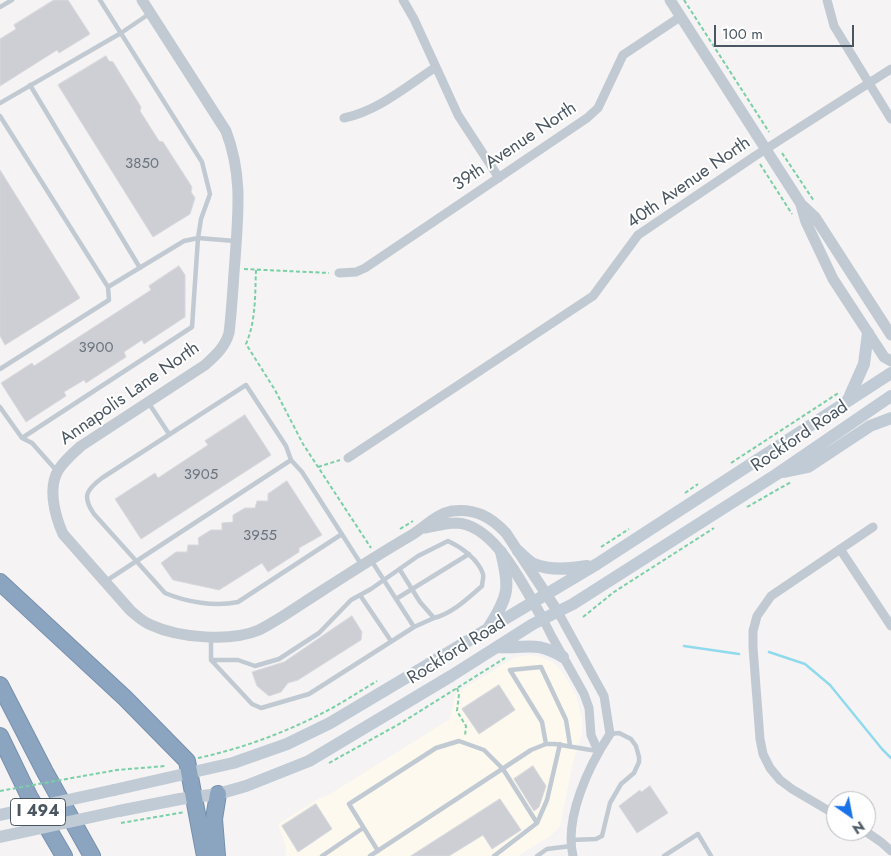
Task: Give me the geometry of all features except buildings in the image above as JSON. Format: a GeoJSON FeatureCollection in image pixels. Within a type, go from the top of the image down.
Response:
{"type":"FeatureCollection","features":[{"type":"Feature","properties":{"kind":"highway"},"geometry":{"type":"LineString","coordinates":[[0,582],[165,737],[187,761],[205,856]]}},
{"type":"Feature","properties":{"kind":"highway","name":"I 494"},"geometry":{"type":"LineString","coordinates":[[0,685],[45,772],[92,856]]}},
{"type":"Feature","properties":{"kind":"highway","name":"I 494"},"geometry":{"type":"LineString","coordinates":[[0,736],[29,796],[64,856]]}},
{"type":"Feature","properties":{"kind":"highway"},"geometry":{"type":"LineString","coordinates":[[217,856],[214,819],[218,794]]}},
{"type":"Feature","properties":{"kind":"main road"},"geometry":{"type":"LineString","coordinates":[[846,395],[864,364],[868,333]]}},
{"type":"Feature","properties":{"kind":"main road","name":"Rockford Road"},"geometry":{"type":"LineString","coordinates":[[0,814],[239,761],[307,735],[597,564],[846,395],[891,373]]}},
{"type":"Feature","properties":{"kind":"main road","name":"Rockford Road"},"geometry":{"type":"LineString","coordinates":[[0,837],[118,817],[194,797],[218,794],[246,786],[309,761],[558,612],[777,474],[891,396]]}},
{"type":"Feature","properties":{"kind":"main road"},"geometry":{"type":"LineString","coordinates":[[777,474],[808,466],[870,426],[891,418]]}},
{"type":"Feature","properties":{"kind":"main road"},"geometry":{"type":"LineString","coordinates":[[518,551],[532,564],[551,568],[571,569],[597,564]]}},
{"type":"Feature","properties":{"kind":"main road"},"geometry":{"type":"LineString","coordinates":[[486,631],[502,607],[506,592],[506,574],[501,552]]}},
{"type":"Feature","properties":{"kind":"main road"},"geometry":{"type":"LineString","coordinates":[[498,647],[540,646],[563,657]]}},
{"type":"Feature","properties":{"kind":"street","name":"Annapolis Lane North"},"geometry":{"type":"LineString","coordinates":[[142,0],[226,131],[230,144],[238,178],[239,200],[231,320],[226,342],[205,365],[81,446],[57,471],[52,503],[56,519],[63,534],[130,610],[140,618],[164,630],[210,638],[237,636],[258,630],[276,620],[367,557],[422,529],[439,515],[454,511],[472,511],[483,514],[496,522],[506,533],[558,612]]}},
{"type":"Feature","properties":{"kind":"street"},"geometry":{"type":"LineString","coordinates":[[402,0],[414,19],[458,116],[499,178]]}},
{"type":"Feature","properties":{"kind":"street"},"geometry":{"type":"LineString","coordinates":[[670,0],[801,204],[814,217],[891,335]]}},
{"type":"Feature","properties":{"kind":"street"},"geometry":{"type":"LineString","coordinates":[[826,0],[834,26],[891,119]]}},
{"type":"Feature","properties":{"kind":"street","name":"39th Avenue North"},"geometry":{"type":"LineString","coordinates":[[339,273],[356,272],[365,268],[587,118],[598,108],[623,55],[680,16]]}},
{"type":"Feature","properties":{"kind":"street"},"geometry":{"type":"LineString","coordinates":[[344,118],[360,115],[374,108],[436,67]]}},
{"type":"Feature","properties":{"kind":"street","name":"40th Avenue North"},"geometry":{"type":"LineString","coordinates":[[348,458],[593,296],[638,235],[765,149],[891,69]]}},
{"type":"Feature","properties":{"kind":"street"},"geometry":{"type":"LineString","coordinates":[[801,204],[806,222],[832,280],[884,357],[891,361]]}},
{"type":"Feature","properties":{"kind":"street","name":"Annapolis Lane North"},"geometry":{"type":"LineString","coordinates":[[422,529],[449,524],[466,524],[477,529],[489,538],[501,552],[544,619]]}},
{"type":"Feature","properties":{"kind":"street"},"geometry":{"type":"LineString","coordinates":[[826,808],[780,780],[770,768],[763,754],[760,739],[753,631],[757,616],[764,605],[781,589],[873,527]]}},
{"type":"Feature","properties":{"kind":"street"},"geometry":{"type":"LineString","coordinates":[[840,549],[891,626]]}},
{"type":"Feature","properties":{"kind":"street"},"geometry":{"type":"LineString","coordinates":[[558,612],[604,696],[610,734],[598,751],[590,768],[573,816],[571,843],[573,856]]}},
{"type":"Feature","properties":{"kind":"street"},"geometry":{"type":"LineString","coordinates":[[544,619],[584,694],[589,708],[591,735],[598,751]]}},
{"type":"Feature","properties":{"kind":"street"},"geometry":{"type":"LineString","coordinates":[[876,839],[891,852]]}},
{"type":"Feature","properties":{"kind":"lane"},"geometry":{"type":"LineString","coordinates":[[0,7],[12,0]]}},
{"type":"Feature","properties":{"kind":"lane"},"geometry":{"type":"LineString","coordinates":[[22,438],[192,327],[198,238],[201,219],[210,194],[202,162],[100,0]]}},
{"type":"Feature","properties":{"kind":"lane"},"geometry":{"type":"LineString","coordinates":[[0,103],[121,33],[150,13]]}},
{"type":"Feature","properties":{"kind":"lane"},"geometry":{"type":"LineString","coordinates":[[30,85],[140,268]]}},
{"type":"Feature","properties":{"kind":"lane"},"geometry":{"type":"LineString","coordinates":[[0,116],[108,288],[109,300],[0,369]]}},
{"type":"Feature","properties":{"kind":"lane"},"geometry":{"type":"LineString","coordinates":[[108,288],[184,241],[198,238],[236,242]]}},
{"type":"Feature","properties":{"kind":"lane"},"geometry":{"type":"LineString","coordinates":[[342,534],[238,602],[224,605],[177,598],[165,593],[135,561],[87,505],[86,494],[102,478],[246,384],[286,446],[291,460],[302,472],[342,534],[367,557],[414,627]]}},
{"type":"Feature","properties":{"kind":"lane"},"geometry":{"type":"LineString","coordinates":[[148,402],[169,434]]}},
{"type":"Feature","properties":{"kind":"lane"},"geometry":{"type":"LineString","coordinates":[[0,407],[22,438],[32,443],[57,471]]}},
{"type":"Feature","properties":{"kind":"lane"},"geometry":{"type":"LineString","coordinates":[[105,582],[291,460]]}},
{"type":"Feature","properties":{"kind":"lane"},"geometry":{"type":"LineString","coordinates":[[210,638],[211,660],[252,704],[261,708],[309,694],[414,627],[441,616],[464,602],[482,586],[483,574],[469,554],[461,547],[448,541],[418,556],[384,581],[351,600],[319,633],[279,659],[254,666],[238,660],[211,660]]}},
{"type":"Feature","properties":{"kind":"lane"},"geometry":{"type":"LineString","coordinates":[[396,599],[469,554]]}},
{"type":"Feature","properties":{"kind":"lane"},"geometry":{"type":"LineString","coordinates":[[400,570],[420,602],[434,618]]}},
{"type":"Feature","properties":{"kind":"lane"},"geometry":{"type":"LineString","coordinates":[[360,595],[391,641]]}},
{"type":"Feature","properties":{"kind":"lane"},"geometry":{"type":"LineString","coordinates":[[546,744],[542,722],[510,670],[541,667],[566,720],[570,745]]}},
{"type":"Feature","properties":{"kind":"lane"},"geometry":{"type":"LineString","coordinates":[[537,856],[547,849],[596,839],[602,836],[610,803],[621,784],[634,774],[638,768],[640,757],[631,739],[619,733],[610,734]]}},
{"type":"Feature","properties":{"kind":"lane"},"geometry":{"type":"LineString","coordinates":[[378,851],[349,804],[436,748],[459,741],[484,750],[503,769],[537,823]]}},
{"type":"Feature","properties":{"kind":"lane"},"geometry":{"type":"LineString","coordinates":[[370,856],[531,750],[546,744],[560,744],[598,751]]}},
{"type":"Feature","properties":{"kind":"lane"},"geometry":{"type":"LineString","coordinates":[[494,856],[537,823],[547,800],[560,744]]}},
{"type":"Feature","properties":{"kind":"lane"},"geometry":{"type":"LineString","coordinates":[[322,856],[363,828]]}},
{"type":"Feature","properties":{"kind":"lane"},"geometry":{"type":"LineString","coordinates":[[664,856],[698,834],[712,856]]}},
{"type":"Feature","properties":{"kind":"path"},"geometry":{"type":"LineString","coordinates":[[684,0],[769,132]]}},
{"type":"Feature","properties":{"kind":"path"},"geometry":{"type":"LineString","coordinates":[[755,156],[779,193]]}},
{"type":"Feature","properties":{"kind":"path"},"geometry":{"type":"LineString","coordinates":[[234,268],[339,273]]}},
{"type":"Feature","properties":{"kind":"path"},"geometry":{"type":"LineString","coordinates":[[256,270],[253,318],[246,344],[275,390],[294,429],[318,467],[367,557]]}},
{"type":"Feature","properties":{"kind":"path"},"geometry":{"type":"LineString","coordinates":[[730,464],[846,395]]}},
{"type":"Feature","properties":{"kind":"path"},"geometry":{"type":"LineString","coordinates":[[318,467],[348,458]]}},
{"type":"Feature","properties":{"kind":"path"},"geometry":{"type":"LineString","coordinates":[[744,509],[796,480]]}},
{"type":"Feature","properties":{"kind":"path"},"geometry":{"type":"LineString","coordinates":[[680,496],[704,481]]}},
{"type":"Feature","properties":{"kind":"path"},"geometry":{"type":"LineString","coordinates":[[583,617],[614,592],[719,525]]}},
{"type":"Feature","properties":{"kind":"path"},"geometry":{"type":"LineString","coordinates":[[599,549],[629,529]]}},
{"type":"Feature","properties":{"kind":"path"},"geometry":{"type":"LineString","coordinates":[[197,758],[245,744],[288,728],[334,707],[378,681]]}},
{"type":"Feature","properties":{"kind":"path"},"geometry":{"type":"LineString","coordinates":[[457,688],[459,694],[456,711],[466,726],[465,743]]}},
{"type":"Feature","properties":{"kind":"path"},"geometry":{"type":"LineString","coordinates":[[0,791],[117,770],[172,766]]}},
{"type":"Feature","properties":{"kind":"path"},"geometry":{"type":"LineString","coordinates":[[118,817],[183,813]]}},
{"type":"Feature","properties":{"kind":"shaded area"},"geometry":{"type":"Polygon","coordinates":[[[530,655],[553,662],[563,673],[576,695],[582,719],[582,733],[573,762],[560,826],[550,836],[518,856],[285,856],[286,847],[278,824],[320,798],[327,796],[450,719],[456,693],[515,657],[530,655]]]}},
{"type":"Feature","properties":{"kind":"waterway"},"geometry":{"type":"LineString","coordinates":[[684,646],[739,654]]}},
{"type":"Feature","properties":{"kind":"waterway"},"geometry":{"type":"LineString","coordinates":[[769,652],[805,664],[830,685],[891,758]]}}]}
